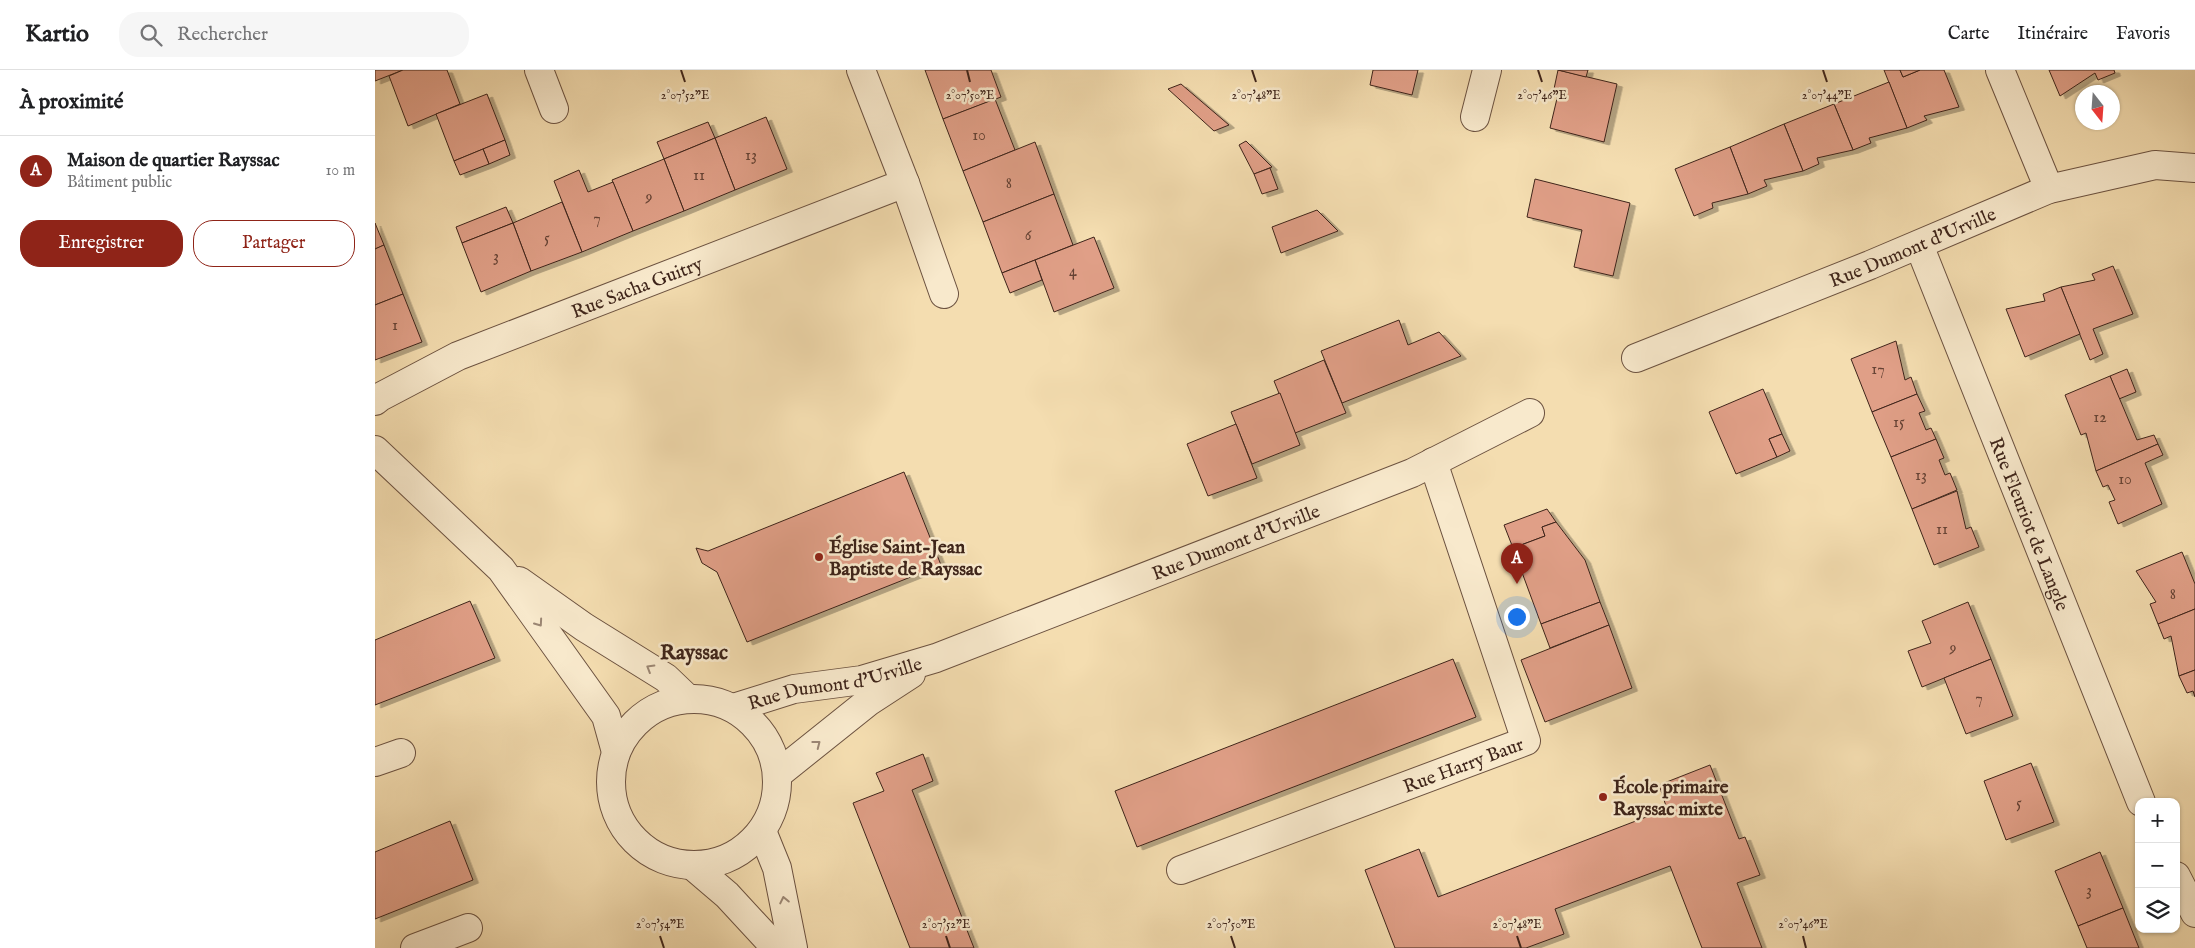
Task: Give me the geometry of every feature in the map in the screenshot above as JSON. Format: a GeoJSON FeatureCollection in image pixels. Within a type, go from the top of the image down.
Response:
{"type":"FeatureCollection","features":[{"type":"Feature","properties":{"kind":"street"},"geometry":{"type":"LineString","coordinates":[[539,70],[554,109]]}},
{"type":"Feature","properties":{"kind":"street"},"geometry":{"type":"LineString","coordinates":[[861,70],[905,183],[944,294]]}},
{"type":"Feature","properties":{"kind":"street"},"geometry":{"type":"LineString","coordinates":[[1475,117],[1487,70]]}},
{"type":"Feature","properties":{"kind":"street"},"geometry":{"type":"LineString","coordinates":[[2000,70],[2049,189]]}},
{"type":"Feature","properties":{"kind":"street","name":"Rue Dumont d'Urville"},"geometry":{"type":"LineString","coordinates":[[1637,358],[1919,245],[2049,189],[2155,165],[2195,168]]}},
{"type":"Feature","properties":{"kind":"street","name":"Rue Sacha Guitry"},"geometry":{"type":"LineString","coordinates":[[375,401],[458,356],[905,183]]}},
{"type":"Feature","properties":{"kind":"street","name":"Rue Fleuriot de Langle"},"geometry":{"type":"LineString","coordinates":[[1919,245],[2139,798]]}},
{"type":"Feature","properties":{"kind":"street","name":"Rue Dumont d'Urville"},"geometry":{"type":"LineString","coordinates":[[733,708],[795,689],[862,680],[936,658],[1411,473],[1530,413]]}},
{"type":"Feature","properties":{"kind":"street"},"geometry":{"type":"LineString","coordinates":[[375,450],[501,569],[584,627],[666,678],[688,698]]}},
{"type":"Feature","properties":{"kind":"street","name":"Rue Harry Baur"},"geometry":{"type":"LineString","coordinates":[[1181,870],[1526,741],[1433,462]]}},
{"type":"Feature","properties":{"kind":"street"},"geometry":{"type":"LineString","coordinates":[[501,569],[606,716],[616,752]]}},
{"type":"Feature","properties":{"kind":"street","name":"Rue Dumont d'Urville"},"geometry":{"type":"LineString","coordinates":[[777,774],[868,702],[936,658]]}},
{"type":"Feature","properties":{"kind":"street"},"geometry":{"type":"LineString","coordinates":[[688,698],[711,700],[733,708],[750,720],[763,734],[773,753],[777,774],[777,798],[771,815],[762,831],[743,850],[719,862],[693,866],[667,861],[643,848],[625,829],[613,804],[610,778],[616,752],[627,731],[644,715],[665,704],[688,698]]}},
{"type":"Feature","properties":{"kind":"street"},"geometry":{"type":"LineString","coordinates":[[375,762],[401,753]]}},
{"type":"Feature","properties":{"kind":"street"},"geometry":{"type":"LineString","coordinates":[[762,831],[777,868],[793,948]]}},
{"type":"Feature","properties":{"kind":"street"},"geometry":{"type":"LineString","coordinates":[[693,866],[727,895],[776,948]]}},
{"type":"Feature","properties":{"kind":"street"},"geometry":{"type":"LineString","coordinates":[[2180,884],[2195,913]]}},
{"type":"Feature","properties":{"kind":"street"},"geometry":{"type":"LineString","coordinates":[[415,948],[468,928]]}},
{"type":"Feature","properties":{"kind":"building"},"geometry":{"type":"Polygon","coordinates":[[[375,70],[403,70],[375,81],[375,70]]]}},
{"type":"Feature","properties":{"kind":"building"},"geometry":{"type":"Polygon","coordinates":[[[403,70],[447,70],[460,104],[408,126],[389,76],[403,70]]]}},
{"type":"Feature","properties":{"kind":"building"},"geometry":{"type":"Polygon","coordinates":[[[925,70],[991,70],[1001,97],[943,119],[925,70]]]}},
{"type":"Feature","properties":{"kind":"building"},"geometry":{"type":"Polygon","coordinates":[[[1373,70],[1418,70],[1412,95],[1370,85],[1373,70]]]}},
{"type":"Feature","properties":{"kind":"building"},"geometry":{"type":"Polygon","coordinates":[[[1558,70],[1617,84],[1604,142],[1550,128],[1559,90],[1554,89],[1558,70]]]}},
{"type":"Feature","properties":{"kind":"building"},"geometry":{"type":"Polygon","coordinates":[[[1558,70],[1588,70],[1586,77],[1558,70]]]}},
{"type":"Feature","properties":{"kind":"building"},"geometry":{"type":"Polygon","coordinates":[[[1884,70],[1900,70],[1903,77],[1920,70],[1944,70],[1959,107],[1924,116],[1927,120],[1907,128],[1884,70]]]}},
{"type":"Feature","properties":{"kind":"building"},"geometry":{"type":"Polygon","coordinates":[[[1900,70],[1920,70],[1903,77],[1900,70]]]}},
{"type":"Feature","properties":{"kind":"building"},"geometry":{"type":"Polygon","coordinates":[[[2049,70],[2114,70],[2115,73],[2098,80],[2095,73],[2060,96],[2049,70]]]}},
{"type":"Feature","properties":{"kind":"building"},"geometry":{"type":"Polygon","coordinates":[[[1889,82],[1907,128],[1869,138],[1871,143],[1853,150],[1834,104],[1889,82]]]}},
{"type":"Feature","properties":{"kind":"building"},"geometry":{"type":"Polygon","coordinates":[[[1181,84],[1229,125],[1214,131],[1168,89],[1181,84]]]}},
{"type":"Feature","properties":{"kind":"building"},"geometry":{"type":"Polygon","coordinates":[[[487,94],[505,140],[454,161],[436,114],[487,94]]]}},
{"type":"Feature","properties":{"kind":"building"},"geometry":{"type":"Polygon","coordinates":[[[995,99],[1015,150],[963,171],[943,119],[995,99]]]}},
{"type":"Feature","properties":{"kind":"building"},"geometry":{"type":"Polygon","coordinates":[[[1834,104],[1853,150],[1817,158],[1819,164],[1803,171],[1784,124],[1834,104]]]}},
{"type":"Feature","properties":{"kind":"building"},"geometry":{"type":"Polygon","coordinates":[[[766,117],[787,169],[735,190],[715,138],[766,117]]]}},
{"type":"Feature","properties":{"kind":"building"},"geometry":{"type":"Polygon","coordinates":[[[708,122],[715,138],[664,159],[657,142],[708,122]]]}},
{"type":"Feature","properties":{"kind":"building"},"geometry":{"type":"Polygon","coordinates":[[[1784,124],[1803,171],[1764,180],[1767,186],[1748,194],[1730,147],[1784,124]]]}},
{"type":"Feature","properties":{"kind":"building"},"geometry":{"type":"Polygon","coordinates":[[[715,138],[735,190],[684,211],[664,159],[715,138]]]}},
{"type":"Feature","properties":{"kind":"building"},"geometry":{"type":"Polygon","coordinates":[[[505,140],[510,155],[489,164],[483,149],[505,140]]]}},
{"type":"Feature","properties":{"kind":"building"},"geometry":{"type":"Polygon","coordinates":[[[1246,141],[1272,167],[1254,174],[1239,145],[1246,141]]]}},
{"type":"Feature","properties":{"kind":"building"},"geometry":{"type":"Polygon","coordinates":[[[1035,142],[1054,194],[983,222],[963,171],[1035,142]]]}},
{"type":"Feature","properties":{"kind":"building"},"geometry":{"type":"Polygon","coordinates":[[[1730,147],[1748,194],[1712,203],[1713,208],[1694,216],[1675,169],[1730,147]]]}},
{"type":"Feature","properties":{"kind":"building"},"geometry":{"type":"Polygon","coordinates":[[[483,149],[489,164],[460,175],[454,161],[483,149]]]}},
{"type":"Feature","properties":{"kind":"building"},"geometry":{"type":"Polygon","coordinates":[[[664,159],[684,211],[633,231],[612,180],[664,159]]]}},
{"type":"Feature","properties":{"kind":"building"},"geometry":{"type":"Polygon","coordinates":[[[1270,168],[1278,189],[1262,194],[1254,174],[1270,168]]]}},
{"type":"Feature","properties":{"kind":"building"},"geometry":{"type":"Polygon","coordinates":[[[579,170],[588,192],[613,182],[633,231],[582,252],[554,181],[579,170]]]}},
{"type":"Feature","properties":{"kind":"building"},"geometry":{"type":"Polygon","coordinates":[[[1535,179],[1630,203],[1613,276],[1574,267],[1582,230],[1527,217],[1535,179]]]}},
{"type":"Feature","properties":{"kind":"building"},"geometry":{"type":"Polygon","coordinates":[[[1054,194],[1073,245],[1002,273],[983,222],[1054,194]]]}},
{"type":"Feature","properties":{"kind":"building"},"geometry":{"type":"Polygon","coordinates":[[[562,202],[582,252],[531,271],[513,223],[562,202]]]}},
{"type":"Feature","properties":{"kind":"building"},"geometry":{"type":"Polygon","coordinates":[[[506,207],[513,223],[462,243],[456,227],[506,207]]]}},
{"type":"Feature","properties":{"kind":"building"},"geometry":{"type":"Polygon","coordinates":[[[1317,210],[1338,231],[1281,253],[1272,227],[1317,210]]]}},
{"type":"Feature","properties":{"kind":"building"},"geometry":{"type":"Polygon","coordinates":[[[375,223],[384,245],[375,249],[375,223]]]}},
{"type":"Feature","properties":{"kind":"building"},"geometry":{"type":"Polygon","coordinates":[[[513,223],[531,271],[481,292],[462,243],[513,223]]]}},
{"type":"Feature","properties":{"kind":"building"},"geometry":{"type":"Polygon","coordinates":[[[1094,237],[1114,288],[1054,312],[1035,260],[1094,237]]]}},
{"type":"Feature","properties":{"kind":"building"},"geometry":{"type":"Polygon","coordinates":[[[384,245],[403,294],[375,305],[375,249],[384,245]]]}},
{"type":"Feature","properties":{"kind":"building"},"geometry":{"type":"Polygon","coordinates":[[[1035,260],[1042,280],[1010,293],[1002,273],[1035,260]]]}},
{"type":"Feature","properties":{"kind":"building"},"geometry":{"type":"Polygon","coordinates":[[[2113,266],[2133,314],[2093,329],[2103,354],[2090,360],[2061,287],[2095,280],[2092,274],[2113,266]]]}},
{"type":"Feature","properties":{"kind":"building"},"geometry":{"type":"Polygon","coordinates":[[[2061,287],[2080,334],[2025,357],[2006,309],[2045,301],[2043,294],[2061,287]]]}},
{"type":"Feature","properties":{"kind":"building"},"geometry":{"type":"Polygon","coordinates":[[[403,294],[422,342],[375,360],[375,305],[403,294]]]}},
{"type":"Feature","properties":{"kind":"building"},"geometry":{"type":"Polygon","coordinates":[[[1399,320],[1408,345],[1439,332],[1461,356],[1342,403],[1321,351],[1399,320]]]}},
{"type":"Feature","properties":{"kind":"building"},"geometry":{"type":"Polygon","coordinates":[[[1896,341],[1905,380],[1911,377],[1917,394],[1872,412],[1851,359],[1896,341]]]}},
{"type":"Feature","properties":{"kind":"building"},"geometry":{"type":"Polygon","coordinates":[[[1324,360],[1346,413],[1295,433],[1274,381],[1324,360]]]}},
{"type":"Feature","properties":{"kind":"building"},"geometry":{"type":"Polygon","coordinates":[[[2127,369],[2136,392],[2119,399],[2110,376],[2127,369]]]}},
{"type":"Feature","properties":{"kind":"building"},"geometry":{"type":"Polygon","coordinates":[[[2110,376],[2137,440],[2154,435],[2158,444],[2096,471],[2086,433],[2081,435],[2065,395],[2110,376]]]}},
{"type":"Feature","properties":{"kind":"building"},"geometry":{"type":"Polygon","coordinates":[[[1763,389],[1782,434],[1769,439],[1777,457],[1736,474],[1709,412],[1763,389]]]}},
{"type":"Feature","properties":{"kind":"building"},"geometry":{"type":"Polygon","coordinates":[[[1280,393],[1300,445],[1252,464],[1231,412],[1280,393]]]}},
{"type":"Feature","properties":{"kind":"building"},"geometry":{"type":"Polygon","coordinates":[[[1917,394],[1925,411],[1919,413],[1926,430],[1931,428],[1936,439],[1891,457],[1872,412],[1917,394]]]}},
{"type":"Feature","properties":{"kind":"building"},"geometry":{"type":"Polygon","coordinates":[[[1236,424],[1257,478],[1208,496],[1187,444],[1236,424]]]}},
{"type":"Feature","properties":{"kind":"building"},"geometry":{"type":"Polygon","coordinates":[[[1782,434],[1790,451],[1777,457],[1769,439],[1782,434]]]}},
{"type":"Feature","properties":{"kind":"building"},"geometry":{"type":"Polygon","coordinates":[[[1936,439],[1944,458],[1939,460],[1945,475],[1950,473],[1957,490],[1912,509],[1891,457],[1936,439]]]}},
{"type":"Feature","properties":{"kind":"building"},"geometry":{"type":"Polygon","coordinates":[[[2158,444],[2163,455],[2145,463],[2162,504],[2118,524],[2109,502],[2115,500],[2108,485],[2103,487],[2096,471],[2158,444]]]}},
{"type":"Feature","properties":{"kind":"building","name":"Église Saint-Jean Baptiste de Rayssac"},"geometry":{"type":"Polygon","coordinates":[[[904,472],[941,565],[747,642],[717,572],[702,563],[696,548],[708,551],[904,472]]]}},
{"type":"Feature","properties":{"kind":"building"},"geometry":{"type":"Polygon","coordinates":[[[1957,491],[1966,529],[1971,527],[1979,547],[1934,565],[1912,509],[1957,491]]]}},
{"type":"Feature","properties":{"kind":"building"},"geometry":{"type":"Polygon","coordinates":[[[1547,509],[1556,522],[1542,527],[1545,536],[1513,548],[1504,525],[1547,509]]]}},
{"type":"Feature","properties":{"kind":"building"},"geometry":{"type":"Polygon","coordinates":[[[1556,522],[1585,560],[1600,602],[1541,624],[1513,548],[1545,536],[1542,527],[1556,522]]]}},
{"type":"Feature","properties":{"kind":"building"},"geometry":{"type":"Polygon","coordinates":[[[2182,552],[2195,584],[2195,609],[2158,624],[2150,604],[2156,602],[2136,571],[2182,552]]]}},
{"type":"Feature","properties":{"kind":"building"},"geometry":{"type":"Polygon","coordinates":[[[470,601],[495,658],[375,705],[375,640],[470,601]]]}},
{"type":"Feature","properties":{"kind":"building"},"geometry":{"type":"Polygon","coordinates":[[[1600,602],[1609,625],[1550,648],[1541,624],[1600,602]]]}},
{"type":"Feature","properties":{"kind":"building"},"geometry":{"type":"Polygon","coordinates":[[[1968,602],[1991,659],[1922,687],[1908,651],[1931,643],[1922,621],[1968,602]]]}},
{"type":"Feature","properties":{"kind":"building"},"geometry":{"type":"Polygon","coordinates":[[[2195,609],[2195,670],[2179,676],[2171,636],[2164,639],[2158,624],[2195,609]]]}},
{"type":"Feature","properties":{"kind":"building"},"geometry":{"type":"Polygon","coordinates":[[[1609,625],[1632,688],[1545,722],[1521,660],[1609,625]]]}},
{"type":"Feature","properties":{"kind":"building"},"geometry":{"type":"Polygon","coordinates":[[[1453,659],[1476,717],[1137,847],[1115,791],[1453,659]]]}},
{"type":"Feature","properties":{"kind":"building"},"geometry":{"type":"Polygon","coordinates":[[[1991,659],[2013,716],[1966,734],[1944,678],[1991,659]]]}},
{"type":"Feature","properties":{"kind":"building"},"geometry":{"type":"Polygon","coordinates":[[[2195,670],[2195,697],[2193,691],[2187,693],[2179,676],[2195,670]]]}},
{"type":"Feature","properties":{"kind":"building"},"geometry":{"type":"Polygon","coordinates":[[[923,754],[933,781],[912,790],[974,948],[910,948],[853,803],[884,791],[876,773],[923,754]]]}},
{"type":"Feature","properties":{"kind":"building"},"geometry":{"type":"Polygon","coordinates":[[[2031,763],[2054,822],[2006,840],[1984,781],[2031,763]]]}},
{"type":"Feature","properties":{"kind":"building"},"geometry":{"type":"Polygon","coordinates":[[[1710,765],[1739,839],[1745,837],[1760,875],[1737,883],[1762,948],[1702,948],[1670,866],[1555,909],[1564,934],[1526,948],[1395,948],[1365,870],[1419,849],[1438,897],[1667,809],[1659,785],[1710,765]]]}},
{"type":"Feature","properties":{"kind":"building"},"geometry":{"type":"Polygon","coordinates":[[[450,821],[473,880],[375,919],[375,852],[450,821]]]}},
{"type":"Feature","properties":{"kind":"building"},"geometry":{"type":"Polygon","coordinates":[[[2100,852],[2123,908],[2078,926],[2055,871],[2100,852]]]}},
{"type":"Feature","properties":{"kind":"building"},"geometry":{"type":"Polygon","coordinates":[[[2123,908],[2139,948],[2087,948],[2078,926],[2123,908]]]}},
{"type":"Feature","properties":{"kind":"place","name":"Église Saint-Jean Baptiste de Rayssac"},"geometry":{"type":"Point","coordinates":[819,557]}},
{"type":"Feature","properties":{"kind":"place","name":"Maison de quartier Rayssac"},"geometry":{"type":"Point","coordinates":[1517,584]}},
{"type":"Feature","properties":{"kind":"place","name":"École primaire Rayssac mixte"},"geometry":{"type":"Point","coordinates":[1603,797]}},
{"type":"Feature","properties":{"kind":"district","name":"Rayssac"},"geometry":{"type":"Point","coordinates":[694,652]}}]}
